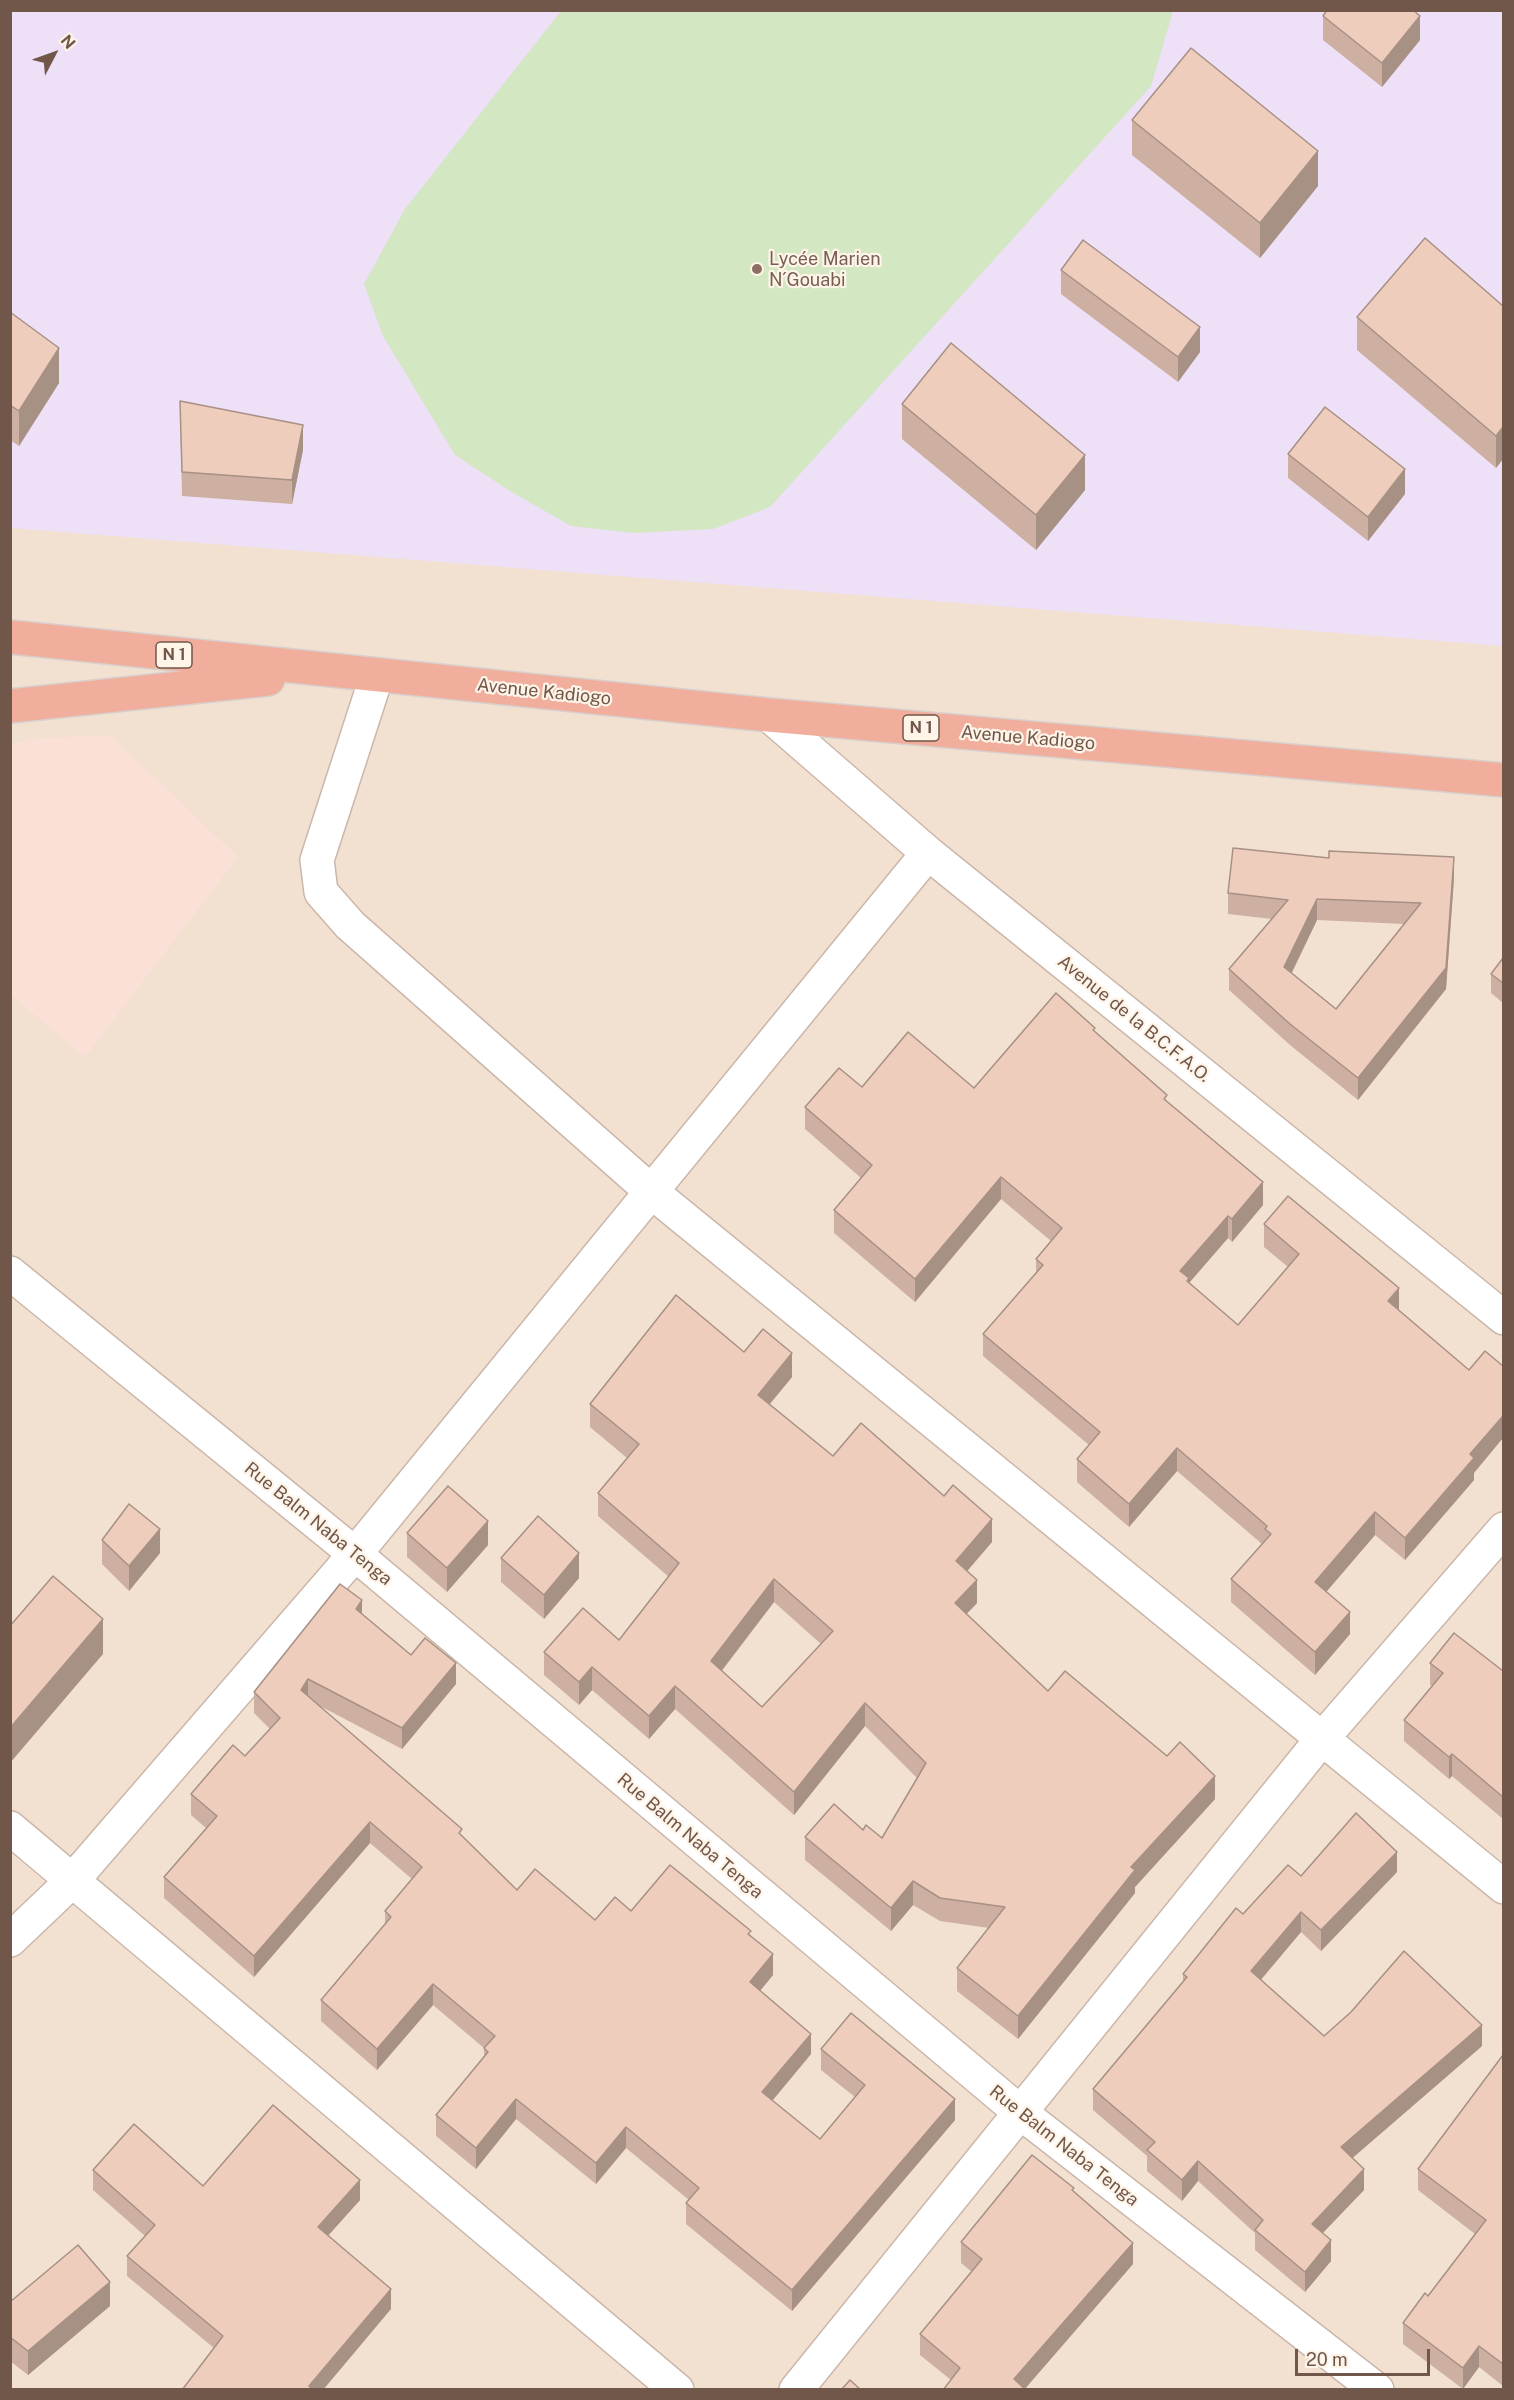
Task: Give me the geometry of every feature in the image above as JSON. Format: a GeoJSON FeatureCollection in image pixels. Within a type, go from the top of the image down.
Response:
{"type":"FeatureCollection","features":[{"type":"Feature","properties":{"kind":"highway","name":"Avenue Kadiogo"},"geometry":{"type":"LineString","coordinates":[[10,637],[769,715],[1503,780]]}},
{"type":"Feature","properties":{"kind":"highway","name":"Avenue Kadiogo"},"geometry":{"type":"LineString","coordinates":[[10,705],[338,672]]}},
{"type":"Feature","properties":{"kind":"street"},"geometry":{"type":"LineString","coordinates":[[377,675],[317,860],[321,892],[350,925],[653,1192],[1503,1887]]}},
{"type":"Feature","properties":{"kind":"street","name":"Avenue de la B.C.F.A.O."},"geometry":{"type":"LineString","coordinates":[[769,715],[928,853],[1503,1318]]}},
{"type":"Feature","properties":{"kind":"street"},"geometry":{"type":"LineString","coordinates":[[10,1940],[72,1881],[355,1554],[928,853]]}},
{"type":"Feature","properties":{"kind":"street","name":"Rue Balm Naba Tenga"},"geometry":{"type":"LineString","coordinates":[[10,1273],[355,1554],[1021,2113],[1377,2390]]}},
{"type":"Feature","properties":{"kind":"street"},"geometry":{"type":"LineString","coordinates":[[796,2390],[1321,1740],[1503,1529]]}},
{"type":"Feature","properties":{"kind":"street"},"geometry":{"type":"LineString","coordinates":[[10,1828],[677,2390]]}},
{"type":"Feature","properties":{"kind":"shaded area","name":"Lycée Marien N´Gouabi"},"geometry":{"type":"Polygon","coordinates":[[[10,11],[1503,11],[1503,646],[11,528],[10,11]]]}},
{"type":"Feature","properties":{"kind":"shaded area"},"geometry":{"type":"Polygon","coordinates":[[[11,11],[1503,11],[1503,2389],[11,2389],[11,11]]]}},
{"type":"Feature","properties":{"kind":"shaded area"},"geometry":{"type":"Polygon","coordinates":[[[110,735],[238,857],[85,1057],[11,995],[11,745],[30,739],[110,735]]]}},
{"type":"Feature","properties":{"kind":"green space"},"geometry":{"type":"Polygon","coordinates":[[[561,11],[1173,11],[1151,86],[770,507],[713,529],[633,533],[571,526],[510,491],[455,455],[383,336],[364,284],[405,209],[561,11]]]}},
{"type":"Feature","properties":{"kind":"building"},"geometry":{"type":"Polygon","coordinates":[[[1327,10],[1413,10],[1420,16],[1382,63],[1323,16],[1327,10]]]}},
{"type":"Feature","properties":{"kind":"building"},"geometry":{"type":"Polygon","coordinates":[[[1191,48],[1318,151],[1260,223],[1132,120],[1191,48]]]}},
{"type":"Feature","properties":{"kind":"building"},"geometry":{"type":"Polygon","coordinates":[[[1425,238],[1503,306],[1503,427],[1496,436],[1357,317],[1425,238]]]}},
{"type":"Feature","properties":{"kind":"building"},"geometry":{"type":"Polygon","coordinates":[[[1083,240],[1200,327],[1178,357],[1061,270],[1083,240]]]}},
{"type":"Feature","properties":{"kind":"building"},"geometry":{"type":"Polygon","coordinates":[[[10,312],[59,348],[19,411],[10,405],[10,312]]]}},
{"type":"Feature","properties":{"kind":"building"},"geometry":{"type":"Polygon","coordinates":[[[951,343],[1085,455],[1036,515],[902,404],[951,343]]]}},
{"type":"Feature","properties":{"kind":"building"},"geometry":{"type":"Polygon","coordinates":[[[180,401],[303,425],[292,480],[182,472],[180,401]]]}},
{"type":"Feature","properties":{"kind":"building"},"geometry":{"type":"Polygon","coordinates":[[[1325,407],[1405,469],[1368,517],[1288,454],[1325,407]]]}},
{"type":"Feature","properties":{"kind":"building"},"geometry":{"type":"Polygon","coordinates":[[[1233,848],[1329,858],[1329,851],[1454,857],[1446,968],[1358,1078],[1290,1024],[1229,969],[1288,900],[1228,893],[1233,848]],[[1317,899],[1284,967],[1336,1009],[1421,903],[1317,899]]]}},
{"type":"Feature","properties":{"kind":"building"},"geometry":{"type":"Polygon","coordinates":[[[1503,958],[1503,983],[1491,974],[1503,958]]]}},
{"type":"Feature","properties":{"kind":"building"},"geometry":{"type":"Polygon","coordinates":[[[1056,993],[1095,1028],[1093,1030],[1167,1095],[1164,1099],[1263,1182],[1232,1219],[1228,1216],[1180,1271],[1189,1278],[1187,1281],[1238,1325],[1299,1254],[1264,1224],[1288,1196],[1399,1288],[1388,1301],[1469,1370],[1485,1351],[1503,1366],[1503,1416],[1470,1454],[1474,1458],[1405,1538],[1375,1512],[1315,1582],[1350,1612],[1315,1652],[1231,1579],[1271,1534],[1265,1529],[1267,1526],[1177,1448],[1129,1504],[1077,1459],[1100,1432],[983,1334],[1043,1265],[1036,1259],[1062,1228],[1001,1177],[915,1279],[834,1210],[872,1165],[805,1107],[839,1068],[862,1087],[908,1032],[974,1088],[1056,993]]]}},
{"type":"Feature","properties":{"kind":"building"},"geometry":{"type":"Polygon","coordinates":[[[676,1295],[744,1352],[763,1329],[792,1353],[758,1395],[833,1456],[861,1423],[944,1496],[953,1485],[992,1519],[956,1561],[977,1580],[955,1603],[1048,1691],[1065,1671],[1167,1756],[1180,1742],[1215,1776],[1131,1867],[1135,1870],[1018,2016],[957,1968],[1005,1907],[940,1898],[913,1881],[891,1908],[805,1837],[834,1804],[863,1830],[866,1825],[882,1838],[926,1763],[865,1703],[794,1792],[675,1686],[649,1716],[592,1667],[579,1682],[544,1652],[583,1608],[619,1640],[679,1563],[598,1493],[639,1444],[590,1404],[676,1295]],[[774,1579],[711,1661],[762,1707],[833,1631],[774,1579]]]}},
{"type":"Feature","properties":{"kind":"building"},"geometry":{"type":"Polygon","coordinates":[[[448,1486],[488,1521],[447,1568],[407,1533],[448,1486]]]}},
{"type":"Feature","properties":{"kind":"building"},"geometry":{"type":"Polygon","coordinates":[[[129,1504],[160,1529],[129,1566],[102,1540],[129,1504]]]}},
{"type":"Feature","properties":{"kind":"building"},"geometry":{"type":"Polygon","coordinates":[[[538,1516],[579,1553],[544,1595],[501,1558],[538,1516]]]}},
{"type":"Feature","properties":{"kind":"building"},"geometry":{"type":"Polygon","coordinates":[[[53,1576],[103,1619],[10,1728],[10,1626],[53,1576]]]}},
{"type":"Feature","properties":{"kind":"building"},"geometry":{"type":"Polygon","coordinates":[[[340,1584],[362,1600],[356,1609],[411,1655],[425,1638],[456,1663],[402,1728],[308,1679],[301,1690],[462,1829],[459,1833],[517,1890],[535,1869],[595,1920],[615,1897],[631,1911],[670,1865],[751,1931],[748,1934],[773,1954],[750,1982],[811,2034],[762,2092],[820,2139],[865,2085],[821,2049],[851,2013],[955,2099],[792,2290],[686,2203],[699,2188],[626,2127],[596,2163],[516,2099],[476,2148],[436,2115],[488,2052],[484,2048],[495,2036],[433,1984],[377,2049],[321,2000],[391,1917],[385,1911],[422,1867],[370,1822],[254,1956],[164,1877],[217,1816],[191,1794],[233,1745],[245,1756],[280,1718],[254,1692],[340,1584]]]}},
{"type":"Feature","properties":{"kind":"building"},"geometry":{"type":"Polygon","coordinates":[[[1454,1633],[1503,1671],[1503,1797],[1452,1754],[1449,1757],[1404,1720],[1443,1673],[1430,1663],[1454,1633]]]}},
{"type":"Feature","properties":{"kind":"building"},"geometry":{"type":"Polygon","coordinates":[[[1356,1813],[1397,1852],[1321,1930],[1301,1912],[1251,1971],[1324,2036],[1351,2012],[1404,1951],[1482,2025],[1341,2147],[1364,2169],[1312,2224],[1331,2240],[1305,2272],[1255,2230],[1263,2220],[1198,2161],[1182,2180],[1147,2150],[1155,2142],[1093,2089],[1187,1977],[1183,1974],[1236,1908],[1243,1914],[1288,1865],[1301,1876],[1356,1813]]]}},
{"type":"Feature","properties":{"kind":"building"},"geometry":{"type":"Polygon","coordinates":[[[1503,2055],[1503,2364],[1479,2346],[1463,2368],[1403,2323],[1425,2293],[1428,2296],[1486,2220],[1418,2169],[1503,2055]]]}},
{"type":"Feature","properties":{"kind":"building"},"geometry":{"type":"Polygon","coordinates":[[[273,2105],[360,2180],[318,2227],[391,2289],[309,2386],[313,2390],[182,2390],[223,2336],[127,2256],[155,2225],[93,2170],[134,2124],[203,2186],[273,2105]]]}},
{"type":"Feature","properties":{"kind":"building"},"geometry":{"type":"Polygon","coordinates":[[[1032,2155],[1074,2188],[1072,2190],[1133,2243],[1014,2379],[1026,2390],[943,2390],[960,2368],[920,2334],[982,2259],[961,2242],[1032,2155]]]}},
{"type":"Feature","properties":{"kind":"building"},"geometry":{"type":"Polygon","coordinates":[[[78,2245],[110,2282],[28,2351],[10,2337],[10,2302],[78,2245]]]}},
{"type":"Feature","properties":{"kind":"building"},"geometry":{"type":"Polygon","coordinates":[[[850,2380],[861,2390],[841,2390],[850,2380]]]}},
{"type":"Feature","properties":{"kind":"place","name":"Lycée Marien N´Gouabi"},"geometry":{"type":"Point","coordinates":[757,269]}}]}
